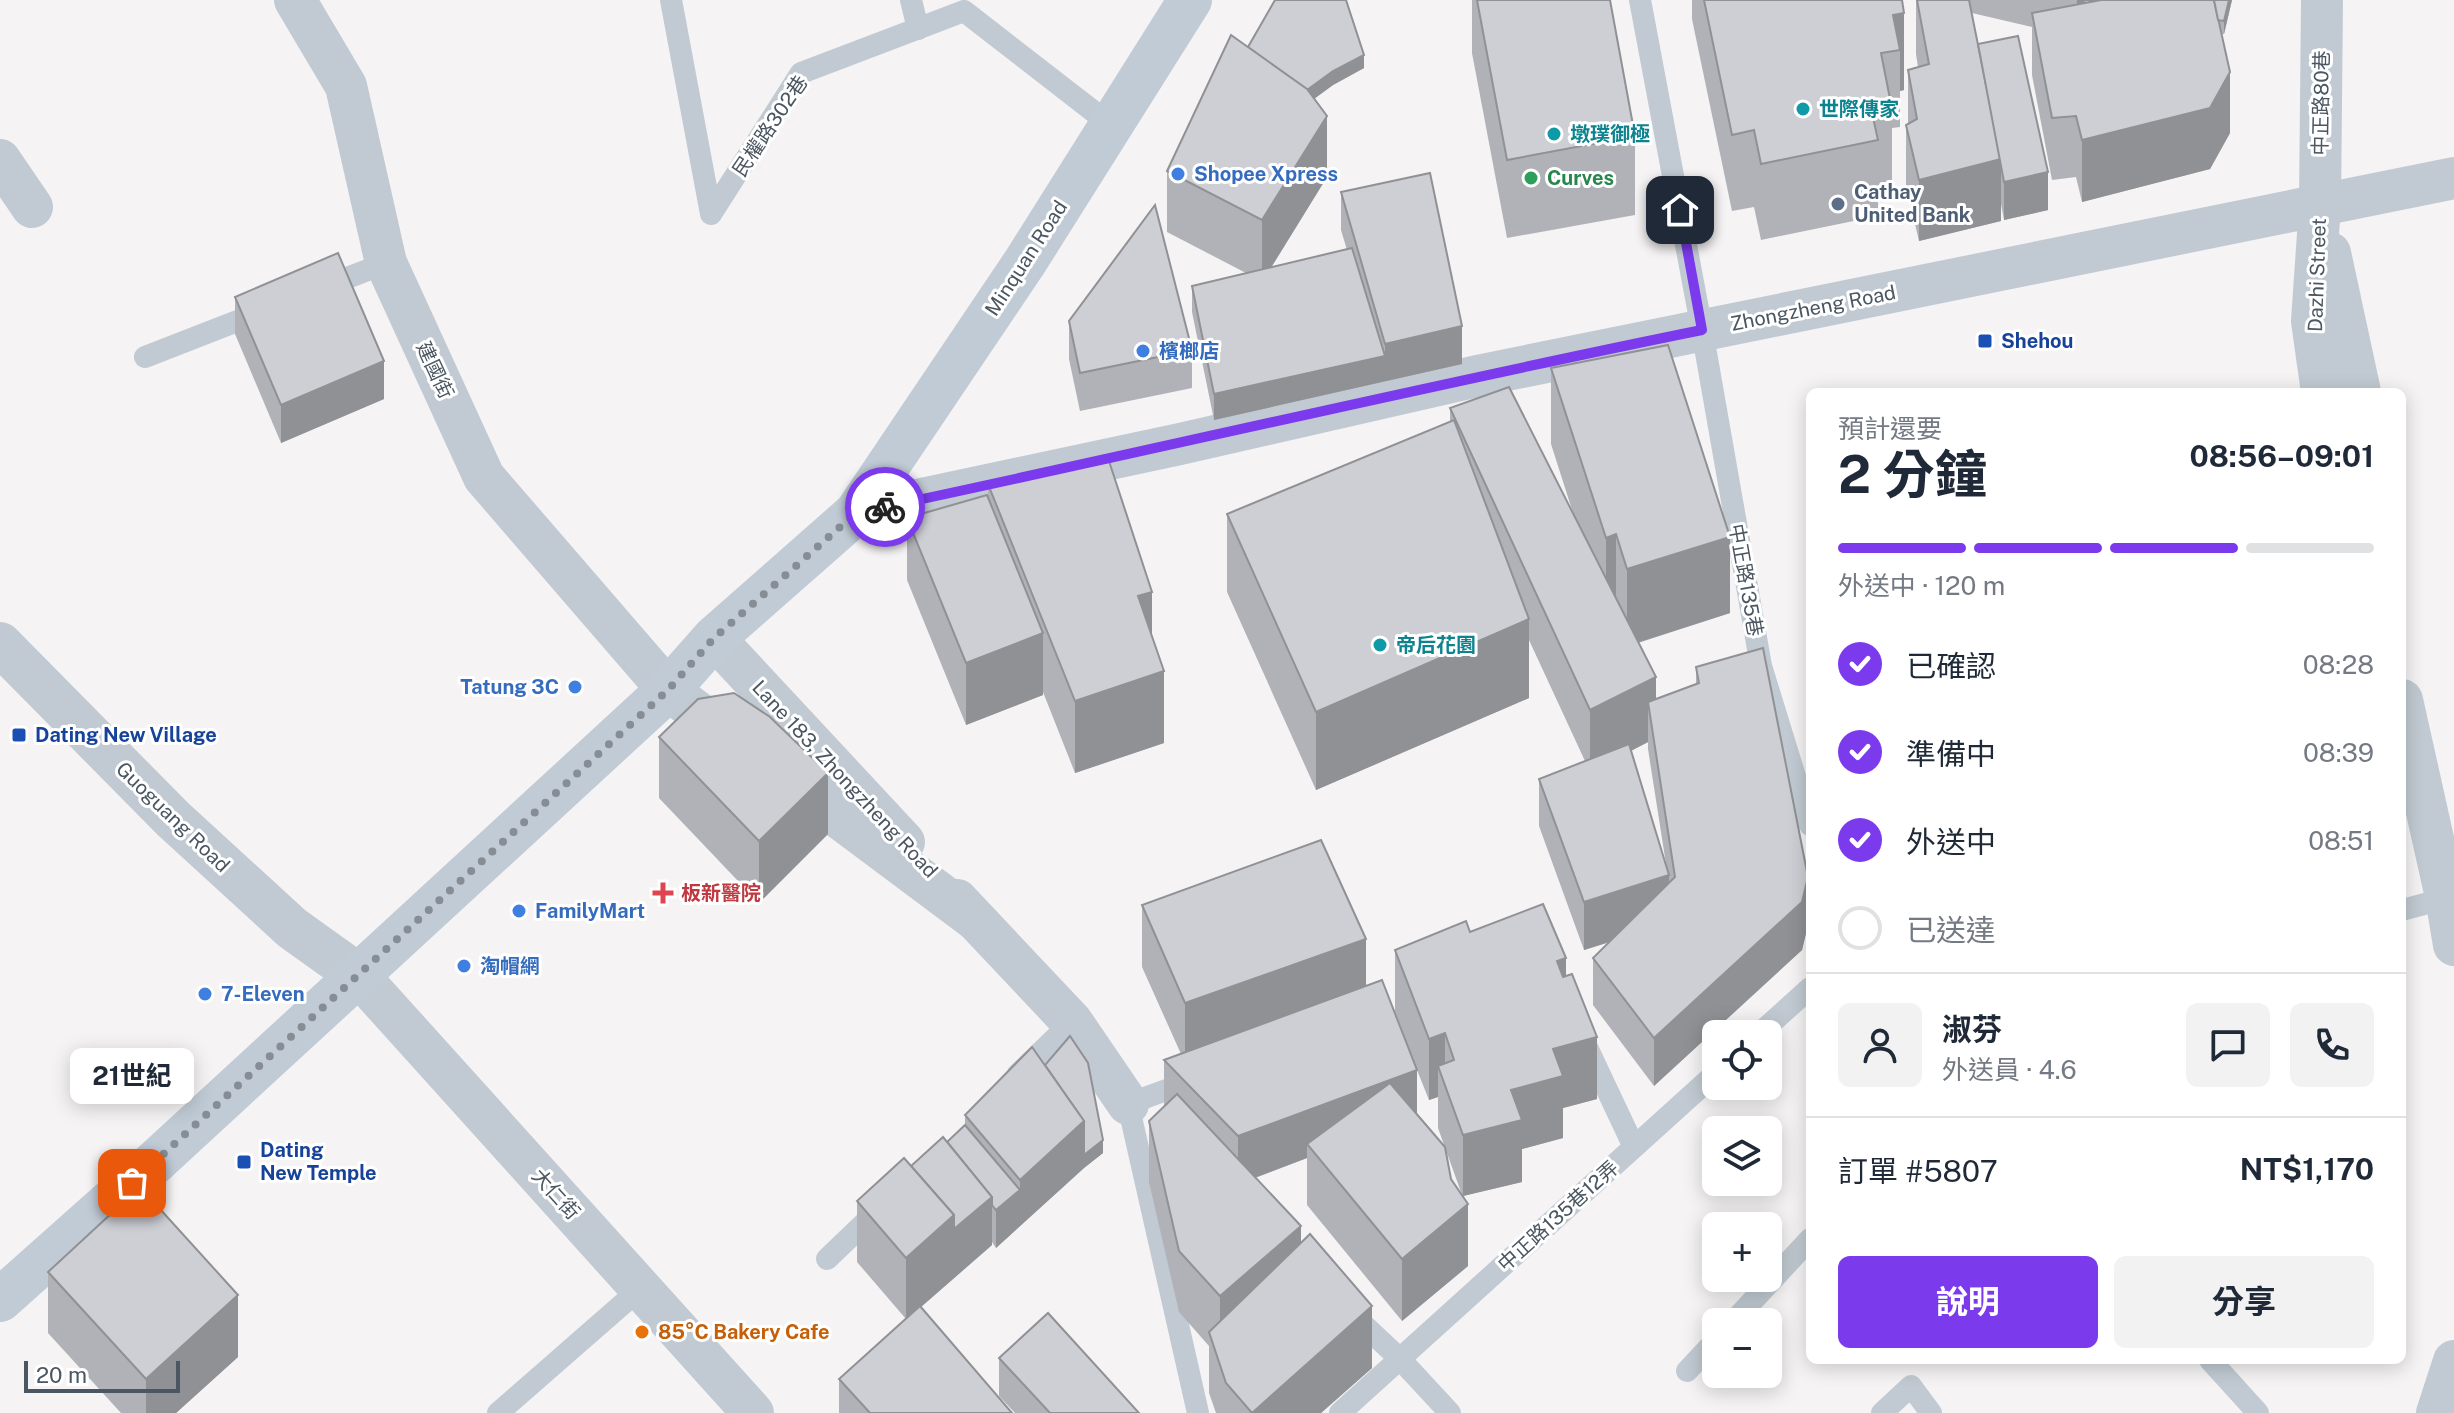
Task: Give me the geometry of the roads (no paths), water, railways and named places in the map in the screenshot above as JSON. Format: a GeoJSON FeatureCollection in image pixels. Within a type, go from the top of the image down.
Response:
{"type":"FeatureCollection","features":[{"type":"Feature","properties":{"kind":"main road","name":"Minquan Road"},"geometry":{"type":"LineString","coordinates":[[856,513],[1025,262],[1190,0]]}},
{"type":"Feature","properties":{"kind":"main road","name":"Zhongzheng Road"},"geometry":{"type":"LineString","coordinates":[[0,1300],[359,976],[668,690],[714,638],[856,513]]}},
{"type":"Feature","properties":{"kind":"street","name":"建國街"},"geometry":{"type":"LineString","coordinates":[[295,0],[346,86],[386,263],[484,477],[668,690]]}},
{"type":"Feature","properties":{"kind":"street","name":"中正路80巷"},"geometry":{"type":"LineString","coordinates":[[2320,205],[2322,0]]}},
{"type":"Feature","properties":{"kind":"street"},"geometry":{"type":"LineString","coordinates":[[0,160],[32,207]]}},
{"type":"Feature","properties":{"kind":"street","name":"Zhongzheng Road"},"geometry":{"type":"LineString","coordinates":[[856,513],[1482,375],[2454,178]]}},
{"type":"Feature","properties":{"kind":"street","name":"Dazhi Street"},"geometry":{"type":"LineString","coordinates":[[2320,205],[2312,321],[2321,388]]}},
{"type":"Feature","properties":{"kind":"street","name":"Dazhi Street"},"geometry":{"type":"LineString","coordinates":[[2320,205],[2359,388]]}},
{"type":"Feature","properties":{"kind":"street","name":"Lane 183, Zhongzheng Road"},"geometry":{"type":"LineString","coordinates":[[714,638],[1072,1022],[1139,1115]]}},
{"type":"Feature","properties":{"kind":"street","name":"Guoguang Road"},"geometry":{"type":"LineString","coordinates":[[0,644],[173,819],[292,928],[359,976]]}},
{"type":"Feature","properties":{"kind":"street","name":"Lane 183, Zhongzheng Road"},"geometry":{"type":"LineString","coordinates":[[668,690],[977,921]]}},
{"type":"Feature","properties":{"kind":"street"},"geometry":{"type":"LineString","coordinates":[[2406,716],[2450,896],[2454,945]]}},
{"type":"Feature","properties":{"kind":"street","name":"大仁街"},"geometry":{"type":"LineString","coordinates":[[359,976],[753,1413]]}},
{"type":"Feature","properties":{"kind":"street"},"geometry":{"type":"LineString","coordinates":[[2437,1413],[2454,1361]]}},
{"type":"Feature","properties":{"kind":"lane","name":"民權路302巷"},"geometry":{"type":"LineString","coordinates":[[671,0],[711,214],[801,73],[964,11],[1111,125]]}},
{"type":"Feature","properties":{"kind":"lane"},"geometry":{"type":"LineString","coordinates":[[911,0],[918,29]]}},
{"type":"Feature","properties":{"kind":"lane","name":"中正路135巷"},"geometry":{"type":"LineString","coordinates":[[1640,0],[1761,666],[1806,812]]}},
{"type":"Feature","properties":{"kind":"lane"},"geometry":{"type":"LineString","coordinates":[[145,357],[386,263]]}},
{"type":"Feature","properties":{"kind":"lane"},"geometry":{"type":"LineString","coordinates":[[2406,909],[2450,896]]}},
{"type":"Feature","properties":{"kind":"lane"},"geometry":{"type":"LineString","coordinates":[[1775,1020],[1806,992]]}},
{"type":"Feature","properties":{"kind":"lane"},"geometry":{"type":"LineString","coordinates":[[1005,1087],[1072,1022]]}},
{"type":"Feature","properties":{"kind":"lane"},"geometry":{"type":"LineString","coordinates":[[1575,1022],[1634,1147]]}},
{"type":"Feature","properties":{"kind":"lane"},"geometry":{"type":"LineString","coordinates":[[1198,1413],[1139,1115],[1215,1073]]}},
{"type":"Feature","properties":{"kind":"lane","name":"中正路135巷12弄"},"geometry":{"type":"LineString","coordinates":[[1340,1413],[1702,1086]]}},
{"type":"Feature","properties":{"kind":"lane"},"geometry":{"type":"LineString","coordinates":[[827,1259],[894,1195]]}},
{"type":"Feature","properties":{"kind":"lane"},"geometry":{"type":"LineString","coordinates":[[1746,1308],[1806,1243]]}},
{"type":"Feature","properties":{"kind":"lane"},"geometry":{"type":"LineString","coordinates":[[498,1413],[641,1288]]}},
{"type":"Feature","properties":{"kind":"lane"},"geometry":{"type":"LineString","coordinates":[[1332,1295],[1400,1359],[1450,1413]]}},
{"type":"Feature","properties":{"kind":"lane"},"geometry":{"type":"LineString","coordinates":[[1687,1371],[1702,1355]]}},
{"type":"Feature","properties":{"kind":"lane"},"geometry":{"type":"LineString","coordinates":[[2214,1364],[2258,1413]]}},
{"type":"Feature","properties":{"kind":"lane"},"geometry":{"type":"LineString","coordinates":[[1882,1413],[1911,1386],[1931,1413]]}},
{"type":"Feature","properties":{"kind":"place","name":"世際傳家"},"geometry":{"type":"Point","coordinates":[1803,109]}},
{"type":"Feature","properties":{"kind":"place","name":"墩璞御極"},"geometry":{"type":"Point","coordinates":[1554,134]}},
{"type":"Feature","properties":{"kind":"place","name":"Shopee Xpress"},"geometry":{"type":"Point","coordinates":[1178,174]}},
{"type":"Feature","properties":{"kind":"place","name":"Curves"},"geometry":{"type":"Point","coordinates":[1531,178]}},
{"type":"Feature","properties":{"kind":"place","name":"Cathay United Bank"},"geometry":{"type":"Point","coordinates":[1838,204]}},
{"type":"Feature","properties":{"kind":"place","name":"Shehou"},"geometry":{"type":"Point","coordinates":[1985,341]}},
{"type":"Feature","properties":{"kind":"place","name":"檳榔店"},"geometry":{"type":"Point","coordinates":[1143,351]}},
{"type":"Feature","properties":{"kind":"place","name":"帝后花園"},"geometry":{"type":"Point","coordinates":[1380,645]}},
{"type":"Feature","properties":{"kind":"place","name":"Tatung 3C"},"geometry":{"type":"Point","coordinates":[575,687]}},
{"type":"Feature","properties":{"kind":"place","name":"Dating New Village"},"geometry":{"type":"Point","coordinates":[19,735]}},
{"type":"Feature","properties":{"kind":"place","name":"板新醫院"},"geometry":{"type":"Point","coordinates":[663,893]}},
{"type":"Feature","properties":{"kind":"place","name":"FamilyMart"},"geometry":{"type":"Point","coordinates":[519,911]}},
{"type":"Feature","properties":{"kind":"place","name":"淘帽網"},"geometry":{"type":"Point","coordinates":[464,966]}},
{"type":"Feature","properties":{"kind":"place","name":"7-Eleven"},"geometry":{"type":"Point","coordinates":[205,994]}},
{"type":"Feature","properties":{"kind":"place","name":"Dating New Temple"},"geometry":{"type":"Point","coordinates":[244,1162]}},
{"type":"Feature","properties":{"kind":"place","name":"21世紀"},"geometry":{"type":"Point","coordinates":[132,1183]}},
{"type":"Feature","properties":{"kind":"place","name":"85°C Bakery Cafe"},"geometry":{"type":"Point","coordinates":[642,1332]}}]}
